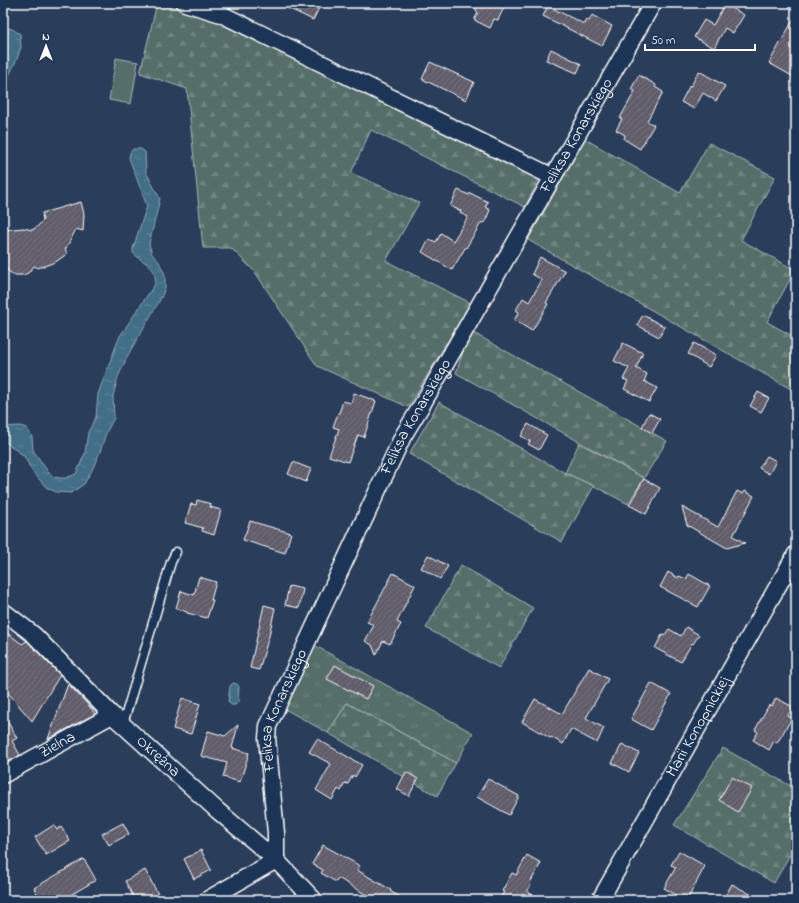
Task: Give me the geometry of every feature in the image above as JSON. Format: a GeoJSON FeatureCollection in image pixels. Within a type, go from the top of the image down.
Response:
{"type":"FeatureCollection","features":[{"type":"Feature","properties":{"kind":"street"},"geometry":{"type":"LineString","coordinates":[[185,3],[224,8],[553,177]]}},
{"type":"Feature","properties":{"kind":"street","name":"Feliksa Konarskiego"},"geometry":{"type":"LineString","coordinates":[[276,860],[276,833],[267,738],[268,726],[403,436],[654,3]]}},
{"type":"Feature","properties":{"kind":"street","name":"Marii Konopnickiej"},"geometry":{"type":"LineString","coordinates":[[600,900],[796,555]]}},
{"type":"Feature","properties":{"kind":"street","name":"Okrężna"},"geometry":{"type":"LineString","coordinates":[[3,611],[34,635],[118,720],[218,811],[276,860],[314,900]]}},
{"type":"Feature","properties":{"kind":"street","name":"Zielna"},"geometry":{"type":"LineString","coordinates":[[3,775],[118,720]]}},
{"type":"Feature","properties":{"kind":"street"},"geometry":{"type":"LineString","coordinates":[[207,900],[276,860]]}},
{"type":"Feature","properties":{"kind":"lane"},"geometry":{"type":"LineString","coordinates":[[118,720],[171,562],[176,552]]}},
{"type":"Feature","properties":{"kind":"shaded area"},"geometry":{"type":"Polygon","coordinates":[[[3,618],[29,640],[3,653],[3,618]]]}},
{"type":"Feature","properties":{"kind":"green space"},"geometry":{"type":"Polygon","coordinates":[[[157,3],[216,17],[539,179],[525,207],[371,130],[351,173],[419,203],[386,261],[471,303],[408,407],[317,366],[255,272],[231,248],[203,248],[187,89],[140,73],[157,3]]]}},
{"type":"Feature","properties":{"kind":"green space"},"geometry":{"type":"Polygon","coordinates":[[[116,58],[138,62],[131,104],[109,100],[116,58]]]}},
{"type":"Feature","properties":{"kind":"green space"},"geometry":{"type":"Polygon","coordinates":[[[585,139],[680,193],[709,143],[775,177],[741,240],[795,270],[767,322],[796,338],[796,392],[528,240],[585,139]]]}},
{"type":"Feature","properties":{"kind":"green space"},"geometry":{"type":"Polygon","coordinates":[[[470,331],[667,441],[644,478],[456,373],[470,331]]]}},
{"type":"Feature","properties":{"kind":"green space"},"geometry":{"type":"Polygon","coordinates":[[[439,402],[565,473],[594,486],[562,542],[409,454],[439,402]]]}},
{"type":"Feature","properties":{"kind":"green space"},"geometry":{"type":"Polygon","coordinates":[[[579,443],[644,478],[628,504],[565,473],[579,443]]]}},
{"type":"Feature","properties":{"kind":"green space"},"geometry":{"type":"Polygon","coordinates":[[[461,565],[533,608],[499,668],[426,628],[461,565]]]}},
{"type":"Feature","properties":{"kind":"green space"},"geometry":{"type":"Polygon","coordinates":[[[312,644],[473,733],[456,763],[347,703],[328,733],[283,708],[312,644]]]}},
{"type":"Feature","properties":{"kind":"green space"},"geometry":{"type":"Polygon","coordinates":[[[347,703],[456,763],[437,796],[328,733],[347,703]]]}},
{"type":"Feature","properties":{"kind":"green space"},"geometry":{"type":"Polygon","coordinates":[[[723,748],[796,789],[796,844],[774,883],[674,825],[723,748]]]}},
{"type":"Feature","properties":{"kind":"water"},"geometry":{"type":"Polygon","coordinates":[[[3,27],[12,29],[20,34],[21,47],[3,89],[3,27]]]}},
{"type":"Feature","properties":{"kind":"water"},"geometry":{"type":"Polygon","coordinates":[[[133,149],[141,149],[145,152],[146,172],[160,199],[149,244],[152,254],[159,262],[165,275],[165,288],[161,298],[129,353],[118,377],[113,396],[114,418],[106,433],[92,470],[84,484],[71,493],[56,492],[46,487],[32,471],[24,456],[3,440],[3,427],[20,426],[27,428],[32,437],[33,450],[48,472],[54,477],[66,478],[76,474],[85,453],[88,432],[96,417],[98,394],[120,336],[155,284],[154,272],[152,269],[133,253],[133,248],[147,206],[129,158],[133,149]]]}},
{"type":"Feature","properties":{"kind":"water"},"geometry":{"type":"Polygon","coordinates":[[[233,683],[237,684],[239,687],[238,702],[235,705],[231,705],[228,701],[230,686],[233,683]]]}},
{"type":"Feature","properties":{"kind":"building"},"geometry":{"type":"Polygon","coordinates":[[[277,3],[313,3],[320,6],[313,20],[277,3]]]}},
{"type":"Feature","properties":{"kind":"building"},"geometry":{"type":"Polygon","coordinates":[[[472,3],[506,3],[498,20],[494,19],[490,28],[474,20],[478,13],[472,3]]]}},
{"type":"Feature","properties":{"kind":"building"},"geometry":{"type":"Polygon","coordinates":[[[725,4],[744,15],[733,33],[725,28],[714,48],[694,37],[704,20],[713,25],[725,4]]]}},
{"type":"Feature","properties":{"kind":"building"},"geometry":{"type":"Polygon","coordinates":[[[548,6],[584,24],[586,19],[589,21],[592,15],[612,26],[602,46],[543,16],[548,6]]]}},
{"type":"Feature","properties":{"kind":"building"},"geometry":{"type":"Polygon","coordinates":[[[796,15],[796,68],[792,76],[769,63],[796,15]]]}},
{"type":"Feature","properties":{"kind":"building"},"geometry":{"type":"Polygon","coordinates":[[[551,49],[581,64],[577,73],[546,60],[551,49]]]}},
{"type":"Feature","properties":{"kind":"building"},"geometry":{"type":"Polygon","coordinates":[[[430,62],[474,82],[466,100],[422,79],[430,62]]]}},
{"type":"Feature","properties":{"kind":"building"},"geometry":{"type":"Polygon","coordinates":[[[699,71],[725,86],[716,101],[703,93],[694,109],[681,102],[699,71]]]}},
{"type":"Feature","properties":{"kind":"building"},"geometry":{"type":"Polygon","coordinates":[[[639,75],[656,85],[655,87],[663,92],[647,121],[654,125],[640,149],[624,139],[625,135],[616,130],[622,119],[620,118],[635,91],[631,89],[639,75]]]}},
{"type":"Feature","properties":{"kind":"building"},"geometry":{"type":"Polygon","coordinates":[[[458,190],[469,195],[470,193],[488,202],[485,207],[490,210],[485,222],[481,223],[452,270],[422,252],[429,239],[436,242],[441,233],[453,241],[468,217],[460,213],[461,211],[450,206],[458,190]]]}},
{"type":"Feature","properties":{"kind":"building"},"geometry":{"type":"Polygon","coordinates":[[[81,202],[84,214],[83,231],[76,229],[65,250],[68,253],[50,264],[38,268],[34,266],[28,273],[23,275],[14,275],[8,271],[5,267],[3,258],[3,230],[24,228],[32,230],[43,220],[42,213],[81,202]]]}},
{"type":"Feature","properties":{"kind":"building"},"geometry":{"type":"Polygon","coordinates":[[[540,257],[565,271],[546,303],[548,304],[532,331],[514,320],[519,312],[516,310],[523,298],[529,302],[542,280],[532,274],[540,257]]]}},
{"type":"Feature","properties":{"kind":"building"},"geometry":{"type":"Polygon","coordinates":[[[643,315],[665,327],[659,337],[637,325],[643,315]]]}},
{"type":"Feature","properties":{"kind":"building"},"geometry":{"type":"Polygon","coordinates":[[[623,343],[643,353],[636,368],[647,374],[644,381],[657,388],[649,402],[624,389],[628,381],[623,379],[629,368],[614,361],[623,343]]]}},
{"type":"Feature","properties":{"kind":"building"},"geometry":{"type":"Polygon","coordinates":[[[694,343],[716,355],[709,367],[688,354],[694,343]]]}},
{"type":"Feature","properties":{"kind":"building"},"geometry":{"type":"Polygon","coordinates":[[[758,392],[769,398],[761,412],[750,406],[758,392]]]}},
{"type":"Feature","properties":{"kind":"building"},"geometry":{"type":"Polygon","coordinates":[[[354,393],[376,401],[364,437],[358,435],[348,462],[329,456],[339,429],[333,427],[338,413],[343,401],[351,403],[354,393]]]}},
{"type":"Feature","properties":{"kind":"building"},"geometry":{"type":"Polygon","coordinates":[[[649,413],[660,419],[652,433],[642,427],[649,413]]]}},
{"type":"Feature","properties":{"kind":"building"},"geometry":{"type":"Polygon","coordinates":[[[528,424],[547,435],[539,450],[528,444],[530,441],[521,436],[528,424]]]}},
{"type":"Feature","properties":{"kind":"building"},"geometry":{"type":"Polygon","coordinates":[[[767,456],[776,461],[769,474],[759,468],[767,456]]]}},
{"type":"Feature","properties":{"kind":"building"},"geometry":{"type":"Polygon","coordinates":[[[293,462],[311,469],[306,482],[288,474],[293,462]]]}},
{"type":"Feature","properties":{"kind":"building"},"geometry":{"type":"Polygon","coordinates":[[[644,479],[660,488],[646,514],[629,505],[644,479]]]}},
{"type":"Feature","properties":{"kind":"building"},"geometry":{"type":"Polygon","coordinates":[[[737,491],[743,494],[745,491],[754,496],[733,536],[745,543],[727,548],[687,525],[682,507],[718,527],[737,491]]]}},
{"type":"Feature","properties":{"kind":"building"},"geometry":{"type":"Polygon","coordinates":[[[197,500],[211,504],[210,507],[221,510],[214,535],[202,531],[203,528],[185,523],[191,504],[196,505],[197,500]]]}},
{"type":"Feature","properties":{"kind":"building"},"geometry":{"type":"Polygon","coordinates":[[[250,521],[291,533],[285,553],[243,540],[250,521]]]}},
{"type":"Feature","properties":{"kind":"building"},"geometry":{"type":"Polygon","coordinates":[[[428,555],[448,566],[440,579],[421,568],[428,555]]]}},
{"type":"Feature","properties":{"kind":"building"},"geometry":{"type":"Polygon","coordinates":[[[668,572],[678,578],[679,576],[686,579],[689,574],[710,586],[698,607],[660,587],[668,572]]]}},
{"type":"Feature","properties":{"kind":"building"},"geometry":{"type":"Polygon","coordinates":[[[393,573],[415,585],[397,622],[401,624],[390,644],[383,641],[376,655],[372,645],[365,641],[374,625],[367,622],[393,573]]]}},
{"type":"Feature","properties":{"kind":"building"},"geometry":{"type":"Polygon","coordinates":[[[199,577],[216,582],[211,600],[213,600],[207,618],[187,613],[176,608],[181,591],[194,595],[199,577]]]}},
{"type":"Feature","properties":{"kind":"building"},"geometry":{"type":"Polygon","coordinates":[[[289,586],[303,589],[299,608],[285,605],[289,586]]]}},
{"type":"Feature","properties":{"kind":"building"},"geometry":{"type":"Polygon","coordinates":[[[264,605],[275,608],[259,670],[250,668],[264,605]]]}},
{"type":"Feature","properties":{"kind":"building"},"geometry":{"type":"Polygon","coordinates":[[[686,627],[699,635],[693,644],[692,643],[681,662],[655,648],[662,635],[664,636],[669,629],[681,636],[686,627]]]}},
{"type":"Feature","properties":{"kind":"building"},"geometry":{"type":"Polygon","coordinates":[[[3,630],[22,644],[27,641],[60,675],[32,721],[3,687],[3,630]]]}},
{"type":"Feature","properties":{"kind":"building"},"geometry":{"type":"Polygon","coordinates":[[[335,665],[373,686],[366,699],[327,679],[335,665]]]}},
{"type":"Feature","properties":{"kind":"building"},"geometry":{"type":"Polygon","coordinates":[[[589,668],[608,679],[586,718],[604,728],[597,743],[571,729],[563,744],[522,722],[535,699],[562,714],[589,668]]]}},
{"type":"Feature","properties":{"kind":"building"},"geometry":{"type":"Polygon","coordinates":[[[651,683],[671,694],[651,730],[631,719],[651,683]]]}},
{"type":"Feature","properties":{"kind":"building"},"geometry":{"type":"Polygon","coordinates":[[[68,684],[95,714],[48,739],[68,684]]]}},
{"type":"Feature","properties":{"kind":"building"},"geometry":{"type":"Polygon","coordinates":[[[182,698],[200,704],[191,734],[173,729],[182,698]]]}},
{"type":"Feature","properties":{"kind":"building"},"geometry":{"type":"Polygon","coordinates":[[[776,698],[793,707],[788,716],[792,718],[777,743],[774,741],[769,750],[753,740],[758,732],[755,730],[769,705],[772,706],[776,698]]]}},
{"type":"Feature","properties":{"kind":"building"},"geometry":{"type":"Polygon","coordinates":[[[3,714],[17,738],[12,741],[20,755],[10,761],[3,749],[3,714]]]}},
{"type":"Feature","properties":{"kind":"building"},"geometry":{"type":"Polygon","coordinates":[[[238,725],[232,748],[249,753],[240,782],[223,777],[227,763],[201,756],[208,731],[225,736],[238,725]]]}},
{"type":"Feature","properties":{"kind":"building"},"geometry":{"type":"Polygon","coordinates":[[[317,739],[362,765],[355,777],[353,775],[348,784],[345,783],[341,791],[338,789],[332,800],[316,790],[331,764],[309,752],[317,739]]]}},
{"type":"Feature","properties":{"kind":"building"},"geometry":{"type":"Polygon","coordinates":[[[622,744],[639,753],[629,772],[612,763],[622,744]]]}},
{"type":"Feature","properties":{"kind":"building"},"geometry":{"type":"Polygon","coordinates":[[[406,772],[418,779],[409,796],[397,789],[406,772]]]}},
{"type":"Feature","properties":{"kind":"building"},"geometry":{"type":"Polygon","coordinates":[[[732,777],[752,788],[738,812],[719,800],[732,777]]]}},
{"type":"Feature","properties":{"kind":"building"},"geometry":{"type":"Polygon","coordinates":[[[488,779],[519,796],[509,815],[477,797],[488,779]]]}},
{"type":"Feature","properties":{"kind":"building"},"geometry":{"type":"Polygon","coordinates":[[[123,823],[129,834],[109,845],[102,834],[123,823]]]}},
{"type":"Feature","properties":{"kind":"building"},"geometry":{"type":"Polygon","coordinates":[[[54,825],[57,830],[61,827],[70,841],[46,855],[35,837],[54,825]]]}},
{"type":"Feature","properties":{"kind":"building"},"geometry":{"type":"Polygon","coordinates":[[[323,845],[360,866],[357,870],[405,900],[362,900],[365,894],[338,878],[336,882],[321,873],[323,870],[312,864],[323,845]]]}},
{"type":"Feature","properties":{"kind":"building"},"geometry":{"type":"Polygon","coordinates":[[[201,850],[211,870],[194,879],[184,859],[201,850]]]}},
{"type":"Feature","properties":{"kind":"building"},"geometry":{"type":"Polygon","coordinates":[[[679,851],[705,866],[687,900],[664,888],[676,867],[671,865],[679,851]]]}},
{"type":"Feature","properties":{"kind":"building"},"geometry":{"type":"Polygon","coordinates":[[[527,855],[541,863],[530,883],[531,884],[527,892],[542,900],[499,900],[504,892],[502,891],[512,873],[516,875],[527,855]]]}},
{"type":"Feature","properties":{"kind":"building"},"geometry":{"type":"Polygon","coordinates":[[[84,859],[96,880],[62,900],[40,900],[34,888],[84,859]]]}},
{"type":"Feature","properties":{"kind":"building"},"geometry":{"type":"Polygon","coordinates":[[[145,870],[159,896],[151,900],[135,900],[125,881],[145,870]]]}},
{"type":"Feature","properties":{"kind":"building"},"geometry":{"type":"Polygon","coordinates":[[[732,884],[761,900],[723,900],[732,884]]]}}]}
